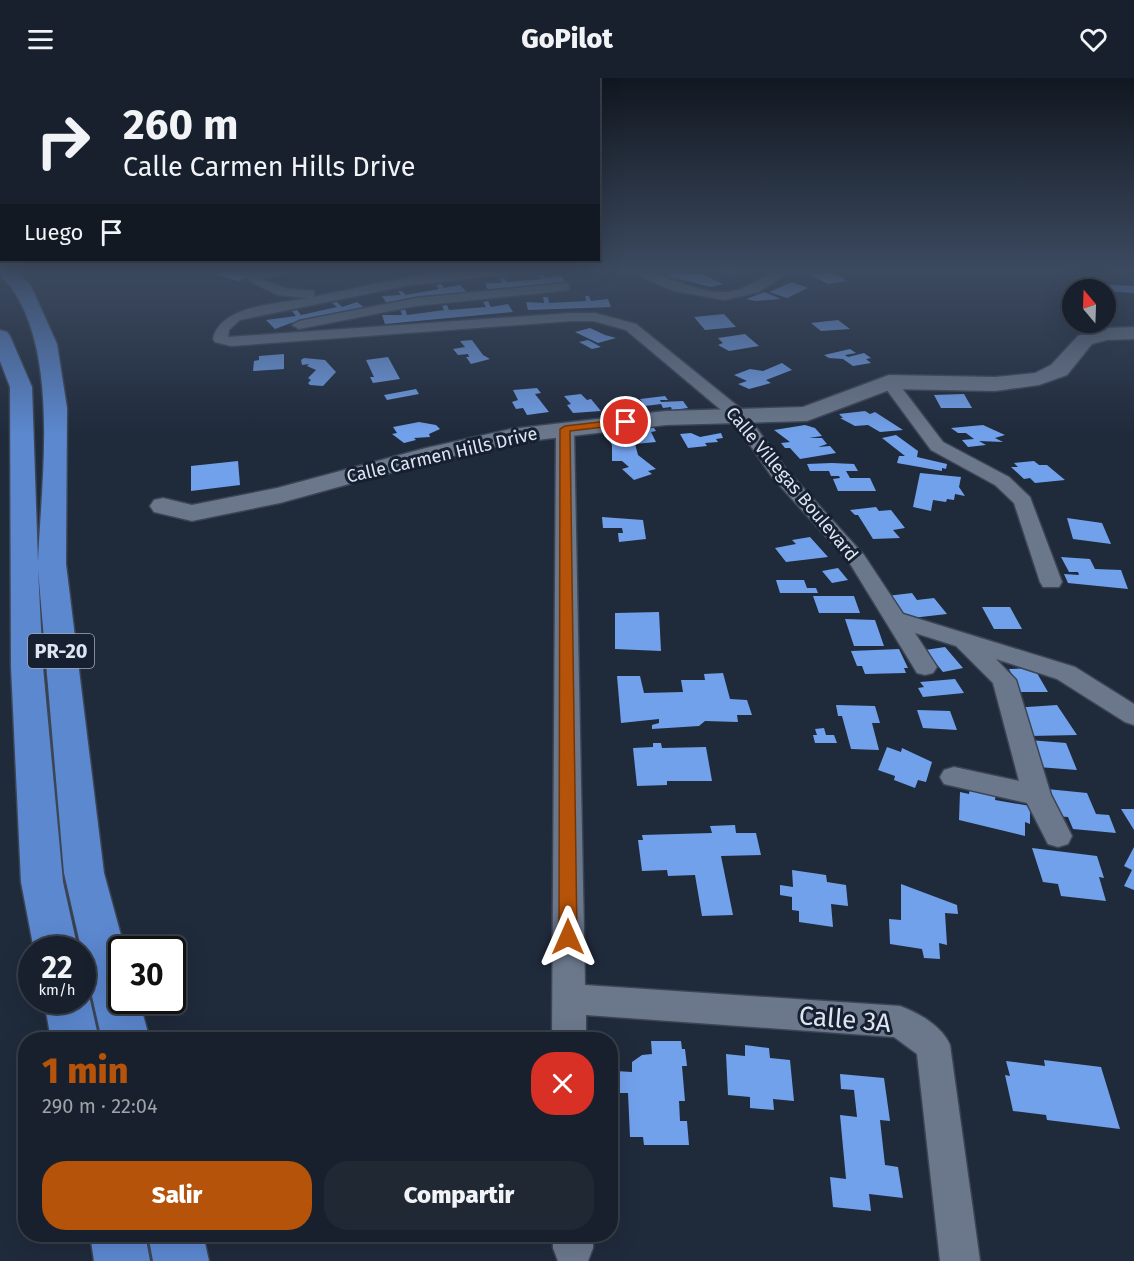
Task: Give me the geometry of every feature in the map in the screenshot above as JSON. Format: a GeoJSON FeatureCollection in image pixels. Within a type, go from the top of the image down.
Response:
{"type":"FeatureCollection","features":[{"type":"Feature","properties":{"kind":"highway","name":"PR-20"},"geometry":{"type":"LineString","coordinates":[[39,325],[47,344],[56,408],[52,564],[84,873],[124,1032]]}},
{"type":"Feature","properties":{"kind":"highway","name":"PR-20"},"geometry":{"type":"LineString","coordinates":[[0,336],[21,387],[21,516],[27,667],[42,882],[53,936]]}},
{"type":"Feature","properties":{"kind":"highway"},"geometry":{"type":"LineString","coordinates":[[70,1014],[73,1032]]}},
{"type":"Feature","properties":{"kind":"highway"},"geometry":{"type":"LineString","coordinates":[[118,1242],[122,1261]]}},
{"type":"Feature","properties":{"kind":"highway"},"geometry":{"type":"LineString","coordinates":[[177,1242],[181,1261]]}},
{"type":"Feature","properties":{"kind":"street","name":"Calle Villegas Boulevard"},"geometry":{"type":"LineString","coordinates":[[226,325],[222,329],[220,339],[231,342],[329,327],[372,325]]}},
{"type":"Feature","properties":{"kind":"street"},"geometry":{"type":"LineString","coordinates":[[290,326],[335,325]]}},
{"type":"Feature","properties":{"kind":"street","name":"Calle Villegas Boulevard"},"geometry":{"type":"LineString","coordinates":[[625,325],[631,327],[739,416],[779,474],[857,559],[925,667]]}},
{"type":"Feature","properties":{"kind":"street","name":"Calle Carmen Hills Drive"},"geometry":{"type":"LineString","coordinates":[[163,506],[192,513],[203,511],[279,495],[446,450],[512,436],[666,418],[774,417],[807,414],[889,382],[994,384],[1039,379],[1059,370],[1085,340],[1106,334],[1134,333]]}},
{"type":"Feature","properties":{"kind":"street"},"geometry":{"type":"LineString","coordinates":[[889,382],[937,446],[1002,481],[1023,501],[1051,582]]}},
{"type":"Feature","properties":{"kind":"street"},"geometry":{"type":"LineString","coordinates":[[565,429],[569,1032]]}},
{"type":"Feature","properties":{"kind":"street"},"geometry":{"type":"LineString","coordinates":[[896,619],[1066,674],[1134,716]]}},
{"type":"Feature","properties":{"kind":"street"},"geometry":{"type":"LineString","coordinates":[[963,639],[1004,680],[1037,795],[1058,836]]}},
{"type":"Feature","properties":{"kind":"street"},"geometry":{"type":"LineString","coordinates":[[954,777],[1037,795]]}},
{"type":"Feature","properties":{"kind":"street","name":"Calle 3A"},"geometry":{"type":"LineString","coordinates":[[569,999],[900,1022],[933,1045],[960,1261]]}},
{"type":"Feature","properties":{"kind":"building"},"geometry":{"type":"Polygon","coordinates":[[[271,325],[285,325],[275,329],[271,325]]]}},
{"type":"Feature","properties":{"kind":"building"},"geometry":{"type":"Polygon","coordinates":[[[701,325],[736,327],[705,330],[701,325]]]}},
{"type":"Feature","properties":{"kind":"building"},"geometry":{"type":"Polygon","coordinates":[[[814,325],[845,325],[850,329],[821,331],[814,325]]]}},
{"type":"Feature","properties":{"kind":"building"},"geometry":{"type":"Polygon","coordinates":[[[590,328],[616,338],[598,343],[575,332],[590,328]]]}},
{"type":"Feature","properties":{"kind":"building"},"geometry":{"type":"Polygon","coordinates":[[[745,334],[759,346],[729,351],[718,345],[723,343],[718,338],[745,334]]]}},
{"type":"Feature","properties":{"kind":"building"},"geometry":{"type":"Polygon","coordinates":[[[472,340],[483,355],[490,359],[471,364],[466,357],[469,357],[468,354],[458,355],[453,349],[465,347],[460,341],[472,340]]]}},
{"type":"Feature","properties":{"kind":"building"},"geometry":{"type":"Polygon","coordinates":[[[588,340],[601,347],[592,349],[579,342],[588,340]]]}},
{"type":"Feature","properties":{"kind":"building"},"geometry":{"type":"Polygon","coordinates":[[[850,349],[856,353],[845,355],[848,357],[864,353],[871,358],[866,359],[871,363],[853,366],[843,359],[829,358],[824,355],[850,349]]]}},
{"type":"Feature","properties":{"kind":"building"},"geometry":{"type":"Polygon","coordinates":[[[284,354],[284,369],[253,371],[254,361],[259,360],[259,356],[284,354]]]}},
{"type":"Feature","properties":{"kind":"building"},"geometry":{"type":"Polygon","coordinates":[[[388,357],[400,379],[373,383],[370,377],[374,377],[366,360],[388,357]]]}},
{"type":"Feature","properties":{"kind":"building"},"geometry":{"type":"Polygon","coordinates":[[[304,358],[325,360],[336,372],[323,386],[310,385],[308,383],[311,380],[308,378],[316,370],[307,366],[309,364],[302,365],[301,360],[304,358]]]}},
{"type":"Feature","properties":{"kind":"building"},"geometry":{"type":"Polygon","coordinates":[[[782,363],[792,370],[766,380],[771,383],[749,389],[738,384],[747,381],[734,375],[750,369],[763,371],[782,363]]]}},
{"type":"Feature","properties":{"kind":"building"},"geometry":{"type":"Polygon","coordinates":[[[537,388],[541,393],[535,394],[549,412],[527,415],[523,408],[516,409],[512,402],[518,400],[513,390],[537,388]]]}},
{"type":"Feature","properties":{"kind":"building"},"geometry":{"type":"Polygon","coordinates":[[[416,389],[419,394],[387,400],[384,395],[416,389]]]}},
{"type":"Feature","properties":{"kind":"building"},"geometry":{"type":"Polygon","coordinates":[[[581,394],[587,400],[591,399],[601,411],[573,413],[567,405],[571,404],[564,396],[581,394]]]}},
{"type":"Feature","properties":{"kind":"building"},"geometry":{"type":"Polygon","coordinates":[[[964,394],[972,408],[941,408],[934,395],[964,394]]]}},
{"type":"Feature","properties":{"kind":"building"},"geometry":{"type":"Polygon","coordinates":[[[665,396],[668,400],[660,400],[661,402],[683,401],[688,408],[672,410],[671,407],[663,408],[661,404],[645,406],[640,399],[665,396]]]}},
{"type":"Feature","properties":{"kind":"building"},"geometry":{"type":"Polygon","coordinates":[[[865,411],[870,414],[875,412],[903,430],[880,432],[868,425],[855,426],[840,418],[843,418],[839,414],[865,411]]]}},
{"type":"Feature","properties":{"kind":"building"},"geometry":{"type":"Polygon","coordinates":[[[419,422],[436,425],[440,429],[429,434],[430,437],[414,438],[416,440],[404,443],[392,434],[397,433],[393,427],[419,422]]]}},
{"type":"Feature","properties":{"kind":"building"},"geometry":{"type":"Polygon","coordinates":[[[651,424],[656,431],[651,432],[656,442],[635,444],[638,455],[656,469],[648,471],[652,474],[634,480],[622,469],[629,467],[622,461],[612,461],[612,445],[607,436],[625,434],[622,427],[651,424]]]}},
{"type":"Feature","properties":{"kind":"building"},"geometry":{"type":"Polygon","coordinates":[[[805,425],[815,428],[822,436],[809,438],[822,438],[827,444],[818,447],[830,446],[836,453],[800,459],[790,448],[785,448],[781,443],[790,442],[774,430],[805,425]]]}},
{"type":"Feature","properties":{"kind":"building"},"geometry":{"type":"Polygon","coordinates":[[[983,425],[1005,435],[995,438],[1003,442],[979,441],[986,445],[968,447],[962,440],[974,439],[966,433],[958,433],[951,428],[983,425]]]}},
{"type":"Feature","properties":{"kind":"building"},"geometry":{"type":"Polygon","coordinates":[[[691,433],[700,437],[721,433],[723,438],[716,439],[718,442],[705,443],[707,446],[688,448],[680,434],[691,433]]]}},
{"type":"Feature","properties":{"kind":"building"},"geometry":{"type":"Polygon","coordinates":[[[896,435],[918,451],[917,457],[947,464],[946,469],[942,468],[942,471],[897,463],[899,456],[905,456],[882,438],[896,435]]]}},
{"type":"Feature","properties":{"kind":"building"},"geometry":{"type":"Polygon","coordinates":[[[238,461],[240,485],[191,491],[191,466],[238,461]]]}},
{"type":"Feature","properties":{"kind":"building"},"geometry":{"type":"Polygon","coordinates":[[[1034,461],[1039,465],[1047,465],[1065,480],[1035,483],[1030,478],[1024,479],[1011,467],[1018,467],[1014,463],[1034,461]]]}},
{"type":"Feature","properties":{"kind":"building"},"geometry":{"type":"Polygon","coordinates":[[[807,464],[854,464],[858,471],[846,471],[850,478],[870,478],[876,491],[838,491],[833,479],[840,478],[839,476],[831,476],[829,471],[810,471],[807,464]]]}},
{"type":"Feature","properties":{"kind":"building"},"geometry":{"type":"Polygon","coordinates":[[[920,473],[961,477],[959,487],[965,496],[955,494],[954,500],[947,499],[946,502],[933,500],[931,511],[913,507],[920,473]]]}},
{"type":"Feature","properties":{"kind":"building"},"geometry":{"type":"Polygon","coordinates":[[[876,507],[879,511],[891,510],[905,528],[893,530],[900,538],[873,539],[858,515],[850,510],[876,507]]]}},
{"type":"Feature","properties":{"kind":"building"},"geometry":{"type":"Polygon","coordinates":[[[602,517],[643,520],[646,539],[619,542],[618,533],[623,533],[622,528],[603,528],[602,517]]]}},
{"type":"Feature","properties":{"kind":"building"},"geometry":{"type":"Polygon","coordinates":[[[1067,518],[1102,523],[1111,544],[1073,539],[1067,518]]]}},
{"type":"Feature","properties":{"kind":"building"},"geometry":{"type":"Polygon","coordinates":[[[810,537],[828,557],[786,562],[775,548],[796,544],[792,540],[810,537]]]}},
{"type":"Feature","properties":{"kind":"building"},"geometry":{"type":"Polygon","coordinates":[[[1061,557],[1090,559],[1095,569],[1121,570],[1128,589],[1068,583],[1064,574],[1079,575],[1078,572],[1069,572],[1061,557]]]}},
{"type":"Feature","properties":{"kind":"building"},"geometry":{"type":"Polygon","coordinates":[[[838,568],[848,580],[832,583],[822,571],[838,568]]]}},
{"type":"Feature","properties":{"kind":"building"},"geometry":{"type":"Polygon","coordinates":[[[776,580],[804,580],[807,588],[816,588],[818,593],[780,593],[776,580]]]}},
{"type":"Feature","properties":{"kind":"building"},"geometry":{"type":"Polygon","coordinates":[[[912,593],[917,600],[934,598],[947,614],[903,619],[887,596],[912,593]]]}},
{"type":"Feature","properties":{"kind":"building"},"geometry":{"type":"Polygon","coordinates":[[[813,596],[854,596],[860,613],[819,613],[813,596]]]}},
{"type":"Feature","properties":{"kind":"building"},"geometry":{"type":"Polygon","coordinates":[[[982,607],[1010,607],[1022,629],[994,629],[982,607]]]}},
{"type":"Feature","properties":{"kind":"building"},"geometry":{"type":"Polygon","coordinates":[[[659,612],[661,651],[615,649],[615,613],[659,612]]]}},
{"type":"Feature","properties":{"kind":"building"},"geometry":{"type":"Polygon","coordinates":[[[845,619],[875,620],[884,646],[854,646],[845,619]]]}},
{"type":"Feature","properties":{"kind":"building"},"geometry":{"type":"Polygon","coordinates":[[[945,647],[963,668],[943,672],[925,650],[945,647]]]}},
{"type":"Feature","properties":{"kind":"building"},"geometry":{"type":"Polygon","coordinates":[[[899,649],[908,668],[904,668],[906,673],[865,674],[862,666],[857,666],[851,651],[899,649]]]}},
{"type":"Feature","properties":{"kind":"building"},"geometry":{"type":"Polygon","coordinates":[[[1034,668],[1048,692],[1021,692],[1009,669],[1034,668]]]}},
{"type":"Feature","properties":{"kind":"building"},"geometry":{"type":"Polygon","coordinates":[[[723,673],[730,699],[747,700],[752,715],[737,715],[738,722],[705,721],[699,726],[652,729],[652,725],[659,723],[659,719],[621,723],[617,676],[640,676],[644,693],[683,692],[681,680],[705,680],[704,674],[723,673]]]}},
{"type":"Feature","properties":{"kind":"building"},"geometry":{"type":"Polygon","coordinates":[[[955,679],[964,693],[923,697],[918,688],[924,687],[920,682],[955,679]]]}},
{"type":"Feature","properties":{"kind":"building"},"geometry":{"type":"Polygon","coordinates":[[[836,705],[875,706],[880,723],[872,723],[879,750],[851,749],[842,716],[838,716],[836,705]]]}},
{"type":"Feature","properties":{"kind":"building"},"geometry":{"type":"Polygon","coordinates":[[[1057,705],[1077,735],[1030,736],[1013,708],[1057,705]]]}},
{"type":"Feature","properties":{"kind":"building"},"geometry":{"type":"Polygon","coordinates":[[[917,710],[950,711],[957,730],[923,728],[917,710]]]}},
{"type":"Feature","properties":{"kind":"building"},"geometry":{"type":"Polygon","coordinates":[[[824,728],[826,735],[834,735],[837,743],[815,743],[813,735],[817,735],[815,729],[824,728]]]}},
{"type":"Feature","properties":{"kind":"building"},"geometry":{"type":"Polygon","coordinates":[[[1029,740],[1066,743],[1077,770],[1038,767],[1029,740]]]}},
{"type":"Feature","properties":{"kind":"building"},"geometry":{"type":"Polygon","coordinates":[[[653,743],[661,743],[662,748],[706,747],[712,781],[667,781],[667,785],[637,786],[633,748],[653,747],[653,743]]]}},
{"type":"Feature","properties":{"kind":"building"},"geometry":{"type":"Polygon","coordinates":[[[887,747],[901,752],[902,748],[932,762],[926,782],[918,780],[915,788],[894,780],[895,776],[878,770],[887,747]]]}},
{"type":"Feature","properties":{"kind":"building"},"geometry":{"type":"Polygon","coordinates":[[[970,787],[996,793],[995,800],[1030,806],[1030,824],[1025,822],[1025,836],[959,820],[960,792],[969,794],[970,787]]]}},
{"type":"Feature","properties":{"kind":"building"},"geometry":{"type":"Polygon","coordinates":[[[1047,789],[1087,793],[1096,814],[1109,815],[1116,833],[1073,829],[1068,817],[1056,816],[1047,789]]]}},
{"type":"Feature","properties":{"kind":"building"},"geometry":{"type":"Polygon","coordinates":[[[1121,809],[1134,809],[1134,830],[1121,809]]]}},
{"type":"Feature","properties":{"kind":"building"},"geometry":{"type":"Polygon","coordinates":[[[735,825],[736,833],[756,833],[761,855],[721,856],[733,915],[702,916],[695,875],[668,876],[667,870],[642,871],[638,840],[643,840],[642,835],[712,833],[710,826],[735,825]]]}},
{"type":"Feature","properties":{"kind":"building"},"geometry":{"type":"Polygon","coordinates":[[[1134,847],[1134,890],[1124,886],[1132,870],[1124,866],[1134,847]]]}},
{"type":"Feature","properties":{"kind":"building"},"geometry":{"type":"Polygon","coordinates":[[[1032,848],[1097,856],[1104,878],[1099,877],[1106,901],[1061,896],[1058,884],[1043,882],[1032,848]]]}},
{"type":"Feature","properties":{"kind":"building"},"geometry":{"type":"Polygon","coordinates":[[[792,870],[826,875],[827,882],[846,885],[848,906],[831,904],[833,927],[799,922],[799,911],[792,910],[792,897],[780,895],[780,885],[793,887],[792,870]]]}},
{"type":"Feature","properties":{"kind":"building"},"geometry":{"type":"Polygon","coordinates":[[[901,884],[957,905],[958,914],[945,913],[947,945],[939,943],[940,959],[924,958],[922,949],[890,944],[889,919],[901,920],[901,884]]]}},
{"type":"Feature","properties":{"kind":"building"},"geometry":{"type":"Polygon","coordinates":[[[651,1041],[681,1041],[682,1049],[685,1049],[687,1066],[682,1066],[685,1101],[679,1101],[680,1121],[687,1121],[689,1145],[644,1145],[643,1137],[630,1137],[628,1093],[618,1093],[618,1071],[632,1072],[632,1062],[642,1055],[652,1054],[651,1041]]]}},
{"type":"Feature","properties":{"kind":"building"},"geometry":{"type":"Polygon","coordinates":[[[745,1045],[769,1048],[770,1058],[790,1060],[794,1101],[773,1099],[774,1110],[750,1108],[750,1097],[728,1095],[726,1054],[745,1056],[745,1045]]]}},
{"type":"Feature","properties":{"kind":"building"},"geometry":{"type":"Polygon","coordinates":[[[1044,1060],[1101,1067],[1120,1129],[1047,1120],[1046,1115],[1013,1111],[1005,1075],[1010,1076],[1006,1061],[1045,1066],[1044,1060]]]}},
{"type":"Feature","properties":{"kind":"building"},"geometry":{"type":"Polygon","coordinates":[[[840,1074],[884,1078],[890,1121],[880,1120],[885,1165],[898,1167],[903,1198],[869,1194],[871,1211],[833,1207],[830,1177],[846,1179],[840,1115],[857,1117],[854,1090],[841,1089],[840,1074]]]}},
{"type":"Feature","properties":{"kind":"route"},"geometry":{"type":"LineString","coordinates":[[568,937],[565,429],[626,422]]}}]}
